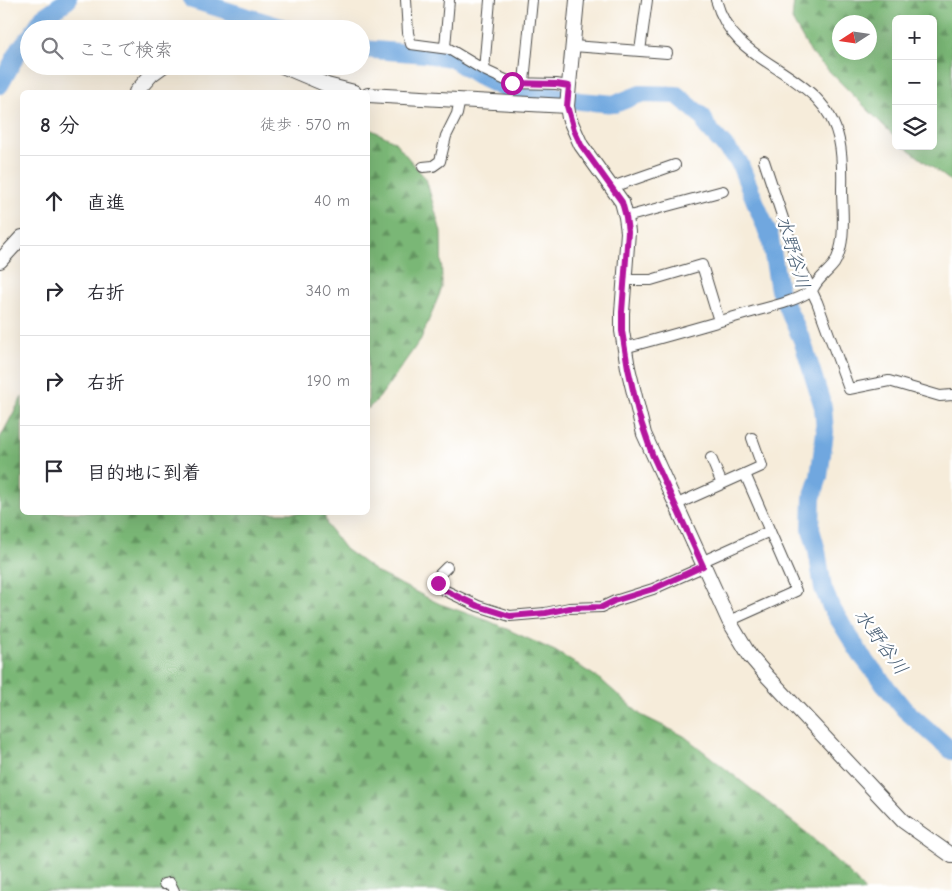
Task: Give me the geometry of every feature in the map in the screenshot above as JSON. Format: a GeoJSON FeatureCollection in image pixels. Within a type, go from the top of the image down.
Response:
{"type":"FeatureCollection","features":[{"type":"Feature","properties":{"kind":"street"},"geometry":{"type":"LineString","coordinates":[[406,0],[408,33],[411,44],[445,47],[505,81],[512,83],[524,82],[568,96]]}},
{"type":"Feature","properties":{"kind":"street"},"geometry":{"type":"LineString","coordinates":[[445,47],[449,0]]}},
{"type":"Feature","properties":{"kind":"street"},"geometry":{"type":"LineString","coordinates":[[484,70],[490,0]]}},
{"type":"Feature","properties":{"kind":"street"},"geometry":{"type":"LineString","coordinates":[[524,82],[532,0]]}},
{"type":"Feature","properties":{"kind":"street"},"geometry":{"type":"LineString","coordinates":[[577,0],[568,96],[569,118],[581,145],[622,202],[628,232],[622,312],[624,348],[644,434],[675,505],[739,640],[767,676],[896,814],[916,830],[950,852]]}},
{"type":"Feature","properties":{"kind":"street"},"geometry":{"type":"LineString","coordinates":[[640,51],[647,0]]}},
{"type":"Feature","properties":{"kind":"street"},"geometry":{"type":"LineString","coordinates":[[624,348],[783,302],[811,292],[834,263],[840,247],[842,233],[843,157],[835,124],[825,108],[798,82],[753,53],[736,38],[725,25],[716,0]]}},
{"type":"Feature","properties":{"kind":"street"},"geometry":{"type":"LineString","coordinates":[[573,46],[667,53]]}},
{"type":"Feature","properties":{"kind":"street"},"geometry":{"type":"LineString","coordinates":[[138,90],[151,75]]}},
{"type":"Feature","properties":{"kind":"street"},"geometry":{"type":"LineString","coordinates":[[303,75],[327,85],[346,90]]}},
{"type":"Feature","properties":{"kind":"street"},"geometry":{"type":"LineString","coordinates":[[370,95],[460,99],[568,96]]}},
{"type":"Feature","properties":{"kind":"street"},"geometry":{"type":"LineString","coordinates":[[423,167],[433,166],[440,161],[446,136],[457,114],[460,99]]}},
{"type":"Feature","properties":{"kind":"street"},"geometry":{"type":"LineString","coordinates":[[764,160],[795,255],[817,302],[849,389],[889,381],[940,396],[952,395]]}},
{"type":"Feature","properties":{"kind":"street"},"geometry":{"type":"LineString","coordinates":[[612,187],[675,165]]}},
{"type":"Feature","properties":{"kind":"street"},"geometry":{"type":"LineString","coordinates":[[626,217],[723,191]]}},
{"type":"Feature","properties":{"kind":"street"},"geometry":{"type":"LineString","coordinates":[[0,261],[20,239]]}},
{"type":"Feature","properties":{"kind":"street"},"geometry":{"type":"LineString","coordinates":[[624,280],[651,280],[702,265],[719,321]]}},
{"type":"Feature","properties":{"kind":"street"},"geometry":{"type":"LineString","coordinates":[[675,505],[762,466],[752,438]]}},
{"type":"Feature","properties":{"kind":"street"},"geometry":{"type":"LineString","coordinates":[[711,458],[722,484]]}},
{"type":"Feature","properties":{"kind":"street"},"geometry":{"type":"LineString","coordinates":[[729,621],[796,591],[744,474]]}},
{"type":"Feature","properties":{"kind":"street"},"geometry":{"type":"LineString","coordinates":[[447,567],[437,579],[444,590],[478,606],[510,616],[546,613],[569,608],[602,607],[614,601],[653,589],[770,531]]}},
{"type":"Feature","properties":{"kind":"street"},"geometry":{"type":"LineString","coordinates":[[164,884],[170,883],[174,891]]}},
{"type":"Feature","properties":{"kind":"green space"},"geometry":{"type":"Polygon","coordinates":[[[794,0],[952,0],[952,182],[909,150],[937,150],[937,15],[892,15],[892,134],[811,53],[792,20],[794,0]]]}},
{"type":"Feature","properties":{"kind":"green space"},"geometry":{"type":"Polygon","coordinates":[[[370,129],[394,141],[426,179],[441,232],[442,288],[421,339],[379,398],[370,407],[370,129]]]}},
{"type":"Feature","properties":{"kind":"green space"},"geometry":{"type":"Polygon","coordinates":[[[20,401],[20,515],[324,515],[327,525],[345,549],[378,573],[440,604],[489,621],[555,651],[600,679],[641,715],[684,736],[808,834],[865,891],[0,891],[0,438],[20,401]]]}},
{"type":"Feature","properties":{"kind":"waterway","name":"水野谷川"},"geometry":{"type":"LineString","coordinates":[[41,20],[68,0]]}},
{"type":"Feature","properties":{"kind":"waterway","name":"水野谷川"},"geometry":{"type":"LineString","coordinates":[[192,0],[258,20]]}},
{"type":"Feature","properties":{"kind":"waterway","name":"水野谷川"},"geometry":{"type":"LineString","coordinates":[[0,85],[20,49]]}},
{"type":"Feature","properties":{"kind":"waterway","name":"水野谷川"},"geometry":{"type":"LineString","coordinates":[[370,50],[451,58],[482,78],[511,92],[553,95],[580,101],[615,104],[640,94],[677,95],[703,117],[707,127],[739,162],[770,238],[779,290],[802,340],[823,407],[825,432],[819,477],[812,498],[811,529],[823,588],[831,607],[861,655],[904,709],[952,751]]}},
{"type":"Feature","properties":{"kind":"route"},"geometry":{"type":"LineString","coordinates":[[438,583],[444,590],[478,606],[510,616],[546,613],[569,608],[602,607],[614,601],[653,589],[703,566],[644,434],[628,368],[622,331],[622,312],[628,232],[622,202],[592,162],[574,130],[567,106],[569,86],[524,82],[512,83]]}}]}
